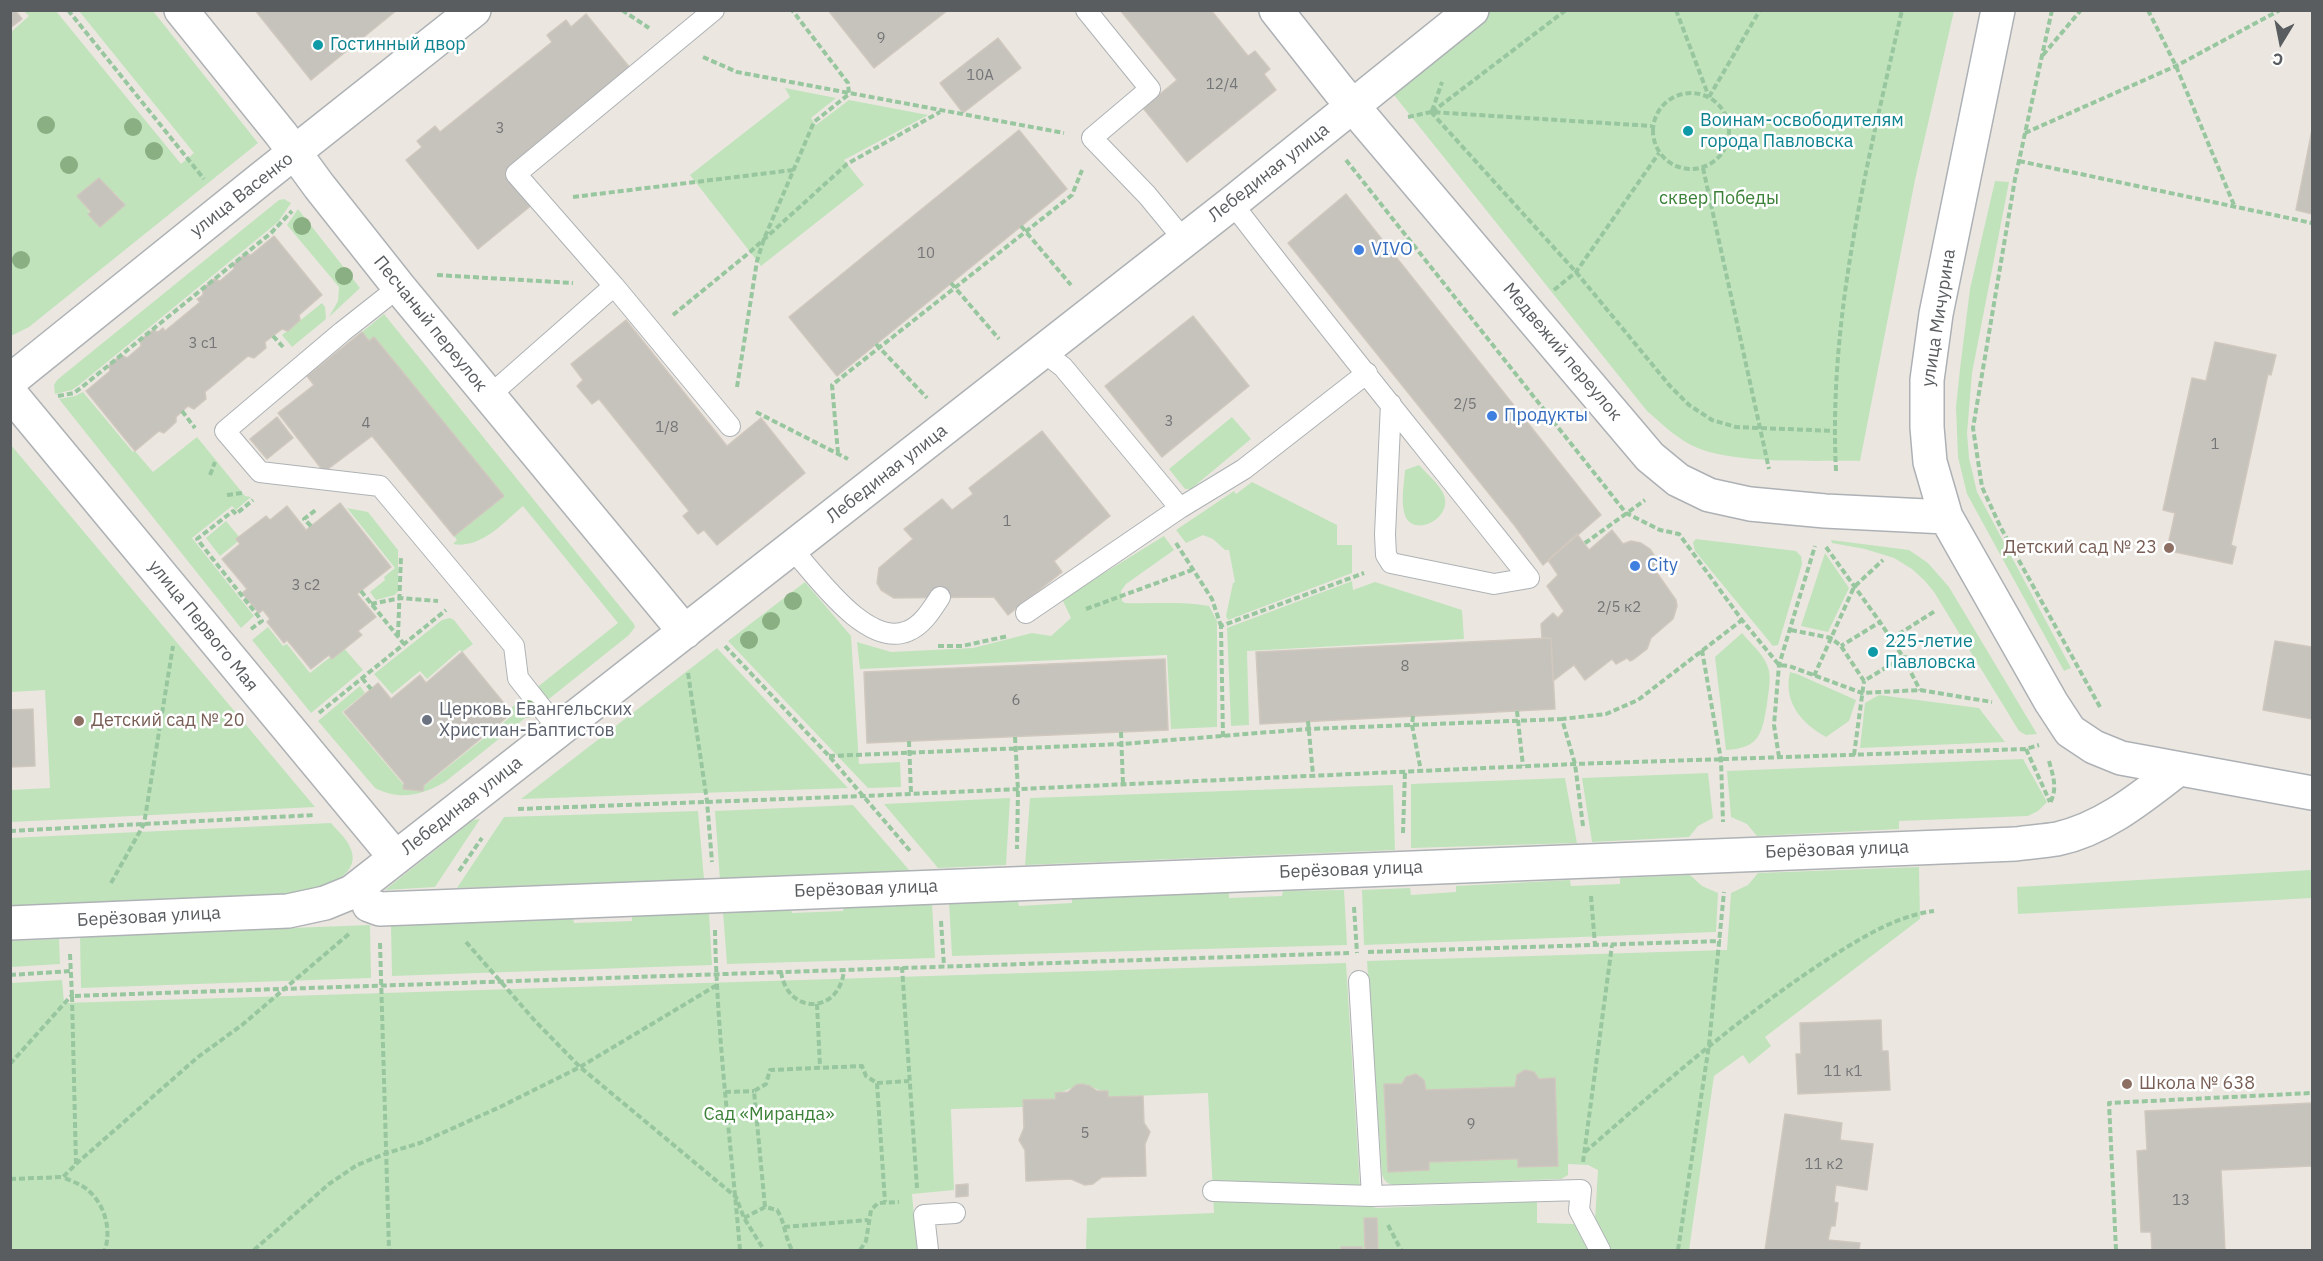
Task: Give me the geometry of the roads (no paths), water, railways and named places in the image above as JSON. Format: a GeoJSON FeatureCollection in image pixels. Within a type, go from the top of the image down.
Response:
{"type":"FeatureCollection","features":[{"type":"Feature","properties":{"kind":"street","name":"Песчаный переулок"},"geometry":{"type":"LineString","coordinates":[[181,10],[399,287],[489,396],[686,648]]}},
{"type":"Feature","properties":{"kind":"street","name":"улица Васенко"},"geometry":{"type":"LineString","coordinates":[[10,381],[474,10]]}},
{"type":"Feature","properties":{"kind":"street","name":"Медвежий переулок"},"geometry":{"type":"LineString","coordinates":[[1276,10],[1650,457],[1678,480],[1709,495],[1750,504],[1946,518]]}},
{"type":"Feature","properties":{"kind":"street","name":"Лебединая улица"},"geometry":{"type":"LineString","coordinates":[[288,911],[325,903],[352,892],[560,731],[686,648],[792,549],[1232,203],[1472,10]]}},
{"type":"Feature","properties":{"kind":"street","name":"улица Мичурина"},"geometry":{"type":"LineString","coordinates":[[1998,10],[1936,314],[1928,371],[1927,427],[1930,462],[1946,518],[2035,675],[2070,731],[2094,747],[2121,758],[2177,770]]}},
{"type":"Feature","properties":{"kind":"street","name":"улица Первого Мая"},"geometry":{"type":"LineString","coordinates":[[10,393],[395,857]]}},
{"type":"Feature","properties":{"kind":"street"},"geometry":{"type":"LineString","coordinates":[[2177,770],[2313,792]]}},
{"type":"Feature","properties":{"kind":"street","name":"Берёзовая улица"},"geometry":{"type":"LineString","coordinates":[[374,907],[434,907],[2016,844],[2073,834],[2133,804],[2177,770]]}},
{"type":"Feature","properties":{"kind":"street","name":"Берёзовая улица"},"geometry":{"type":"LineString","coordinates":[[10,923],[288,911]]}},
{"type":"Feature","properties":{"kind":"lane"},"geometry":{"type":"LineString","coordinates":[[714,10],[516,174],[614,286],[730,426]]}},
{"type":"Feature","properties":{"kind":"lane"},"geometry":{"type":"LineString","coordinates":[[1086,10],[1150,89],[1092,138],[1147,195],[1184,240]]}},
{"type":"Feature","properties":{"kind":"lane"},"geometry":{"type":"LineString","coordinates":[[1232,203],[1529,578],[1494,584],[1391,563],[1386,555],[1385,534],[1391,404]]}},
{"type":"Feature","properties":{"kind":"lane"},"geometry":{"type":"LineString","coordinates":[[489,396],[614,286]]}},
{"type":"Feature","properties":{"kind":"lane"},"geometry":{"type":"LineString","coordinates":[[399,287],[225,431],[260,472],[380,486],[514,646],[518,678],[560,731]]}},
{"type":"Feature","properties":{"kind":"lane"},"geometry":{"type":"LineString","coordinates":[[1042,351],[1063,367],[1180,508]]}},
{"type":"Feature","properties":{"kind":"lane"},"geometry":{"type":"LineString","coordinates":[[1026,614],[1180,508],[1244,469],[1366,373]]}},
{"type":"Feature","properties":{"kind":"lane"},"geometry":{"type":"LineString","coordinates":[[792,549],[838,600],[870,627],[889,634],[908,631],[926,617],[940,597]]}},
{"type":"Feature","properties":{"kind":"lane"},"geometry":{"type":"LineString","coordinates":[[1359,981],[1372,1196]]}},
{"type":"Feature","properties":{"kind":"lane"},"geometry":{"type":"LineString","coordinates":[[1213,1191],[1372,1196],[1581,1190],[1580,1210],[1600,1251]]}},
{"type":"Feature","properties":{"kind":"lane"},"geometry":{"type":"LineString","coordinates":[[928,1251],[921,1208],[955,1213]]}},
{"type":"Feature","properties":{"kind":"place","name":"Гостинный двор"},"geometry":{"type":"Point","coordinates":[318,45]}},
{"type":"Feature","properties":{"kind":"place","name":"Воинам-освободителям города Павловска"},"geometry":{"type":"Point","coordinates":[1688,131]}},
{"type":"Feature","properties":{"kind":"place","name":"VIVO"},"geometry":{"type":"Point","coordinates":[1359,250]}},
{"type":"Feature","properties":{"kind":"place","name":"Продукты"},"geometry":{"type":"Point","coordinates":[1492,416]}},
{"type":"Feature","properties":{"kind":"place","name":"Детский сад № 23"},"geometry":{"type":"Point","coordinates":[2169,548]}},
{"type":"Feature","properties":{"kind":"place","name":"City"},"geometry":{"type":"Point","coordinates":[1635,566]}},
{"type":"Feature","properties":{"kind":"place","name":"225-летие Павловска"},"geometry":{"type":"Point","coordinates":[1873,652]}},
{"type":"Feature","properties":{"kind":"place","name":"Церковь Евангельских Христиан-Баптистов"},"geometry":{"type":"Point","coordinates":[427,720]}},
{"type":"Feature","properties":{"kind":"place","name":"Детский сад № 20"},"geometry":{"type":"Point","coordinates":[79,721]}},
{"type":"Feature","properties":{"kind":"place","name":"Школа № 638"},"geometry":{"type":"Point","coordinates":[2127,1084]}},
{"type":"Feature","properties":{"kind":"park label","name":"сквер Победы"},"geometry":{"type":"Point","coordinates":[1719,199]}},
{"type":"Feature","properties":{"kind":"park label","name":"Сад «Миранда»"},"geometry":{"type":"Point","coordinates":[769,1115]}}]}
